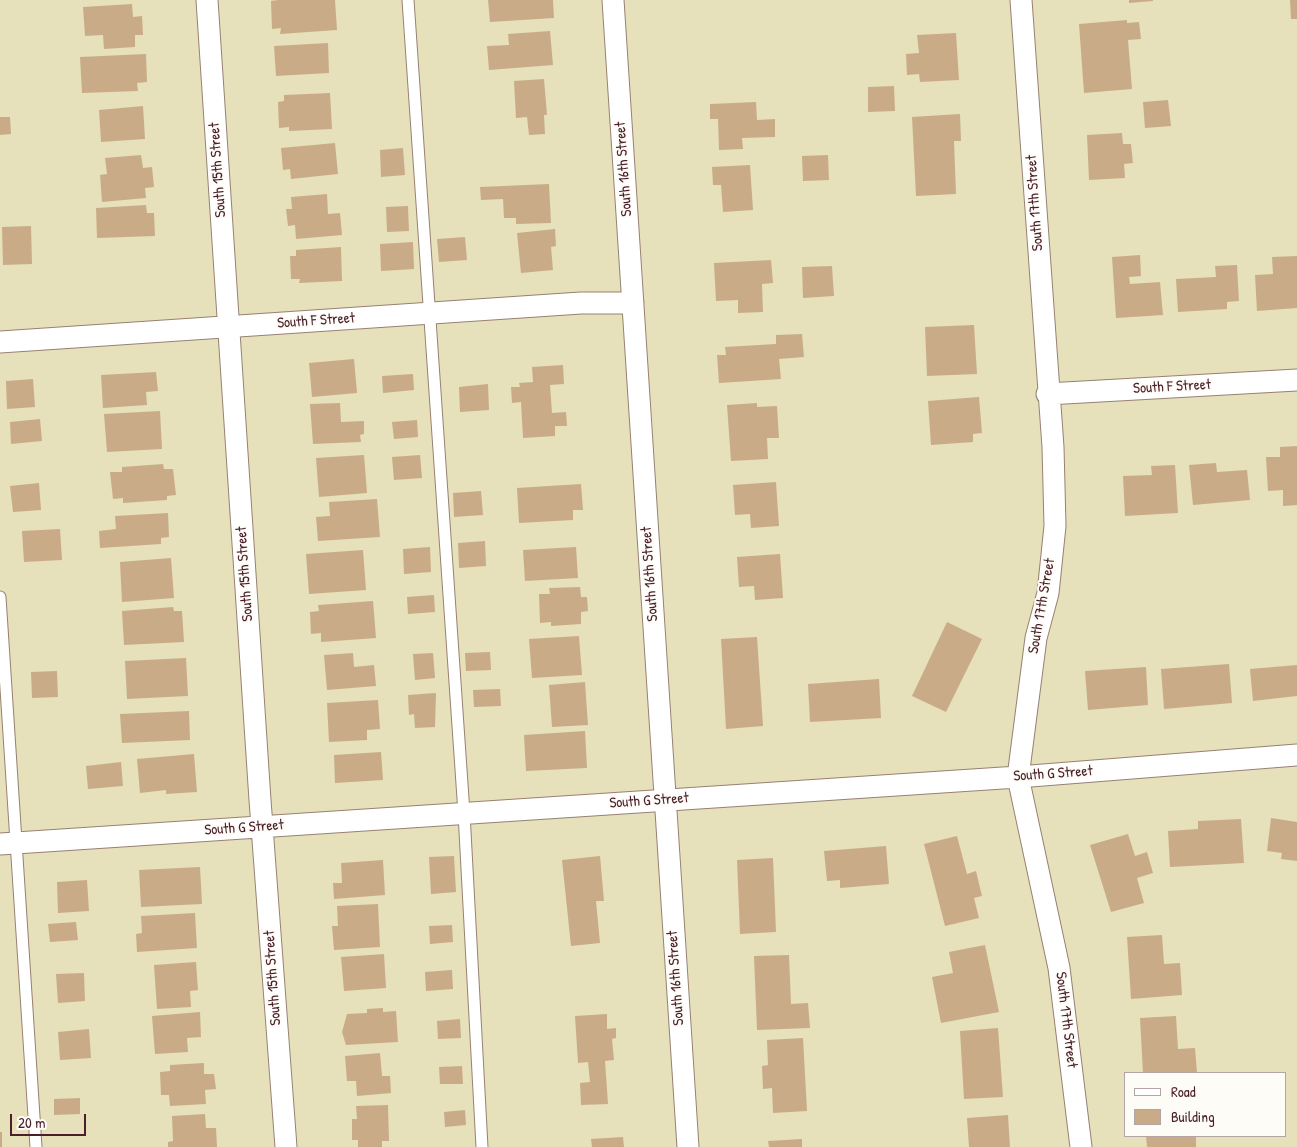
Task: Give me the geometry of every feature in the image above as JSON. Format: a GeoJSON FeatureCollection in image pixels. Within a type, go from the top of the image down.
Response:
{"type":"FeatureCollection","features":[{"type":"Feature","properties":{"kind":"street","name":"South 15th Street"},"geometry":{"type":"LineString","coordinates":[[207,0],[262,826],[286,1147]]}},
{"type":"Feature","properties":{"kind":"street","name":"South 16th Street"},"geometry":{"type":"LineString","coordinates":[[613,0],[688,1147]]}},
{"type":"Feature","properties":{"kind":"street","name":"South 17th Street"},"geometry":{"type":"LineString","coordinates":[[1021,0],[1047,394],[1053,447],[1055,526],[1048,593],[1036,638],[1018,777],[1059,968],[1081,1147]]}},
{"type":"Feature","properties":{"kind":"street","name":"South F Street"},"geometry":{"type":"LineString","coordinates":[[0,342],[581,303],[633,303]]}},
{"type":"Feature","properties":{"kind":"street","name":"South F Street"},"geometry":{"type":"LineString","coordinates":[[1047,394],[1297,380]]}},
{"type":"Feature","properties":{"kind":"street","name":"South G Street"},"geometry":{"type":"LineString","coordinates":[[8,843],[1018,777],[1297,755]]}},
{"type":"Feature","properties":{"kind":"lane"},"geometry":{"type":"LineString","coordinates":[[408,0],[464,813],[482,1147]]}},
{"type":"Feature","properties":{"kind":"lane"},"geometry":{"type":"LineString","coordinates":[[0,597],[8,843],[36,1147]]}},
{"type":"Feature","properties":{"kind":"building"},"geometry":{"type":"Polygon","coordinates":[[[335,0],[337,30],[280,34],[281,28],[272,29],[271,1],[335,0]]]}},
{"type":"Feature","properties":{"kind":"building"},"geometry":{"type":"Polygon","coordinates":[[[488,0],[553,0],[554,18],[490,22],[488,0]]]}},
{"type":"Feature","properties":{"kind":"building"},"geometry":{"type":"Polygon","coordinates":[[[1129,0],[1153,0],[1153,1],[1129,3],[1129,0]]]}},
{"type":"Feature","properties":{"kind":"building"},"geometry":{"type":"Polygon","coordinates":[[[1290,0],[1297,0],[1297,19],[1291,19],[1290,0]]]}},
{"type":"Feature","properties":{"kind":"building"},"geometry":{"type":"Polygon","coordinates":[[[132,4],[133,17],[142,16],[143,35],[135,35],[135,47],[104,49],[103,35],[85,36],[83,7],[132,4]]]}},
{"type":"Feature","properties":{"kind":"building"},"geometry":{"type":"Polygon","coordinates":[[[1127,20],[1127,23],[1139,22],[1141,39],[1128,40],[1132,89],[1084,93],[1079,24],[1127,20]]]}},
{"type":"Feature","properties":{"kind":"building"},"geometry":{"type":"Polygon","coordinates":[[[550,31],[553,65],[489,70],[487,46],[509,45],[508,34],[550,31]]]}},
{"type":"Feature","properties":{"kind":"building"},"geometry":{"type":"Polygon","coordinates":[[[956,33],[959,80],[920,82],[919,74],[907,75],[906,54],[919,53],[917,35],[956,33]]]}},
{"type":"Feature","properties":{"kind":"building"},"geometry":{"type":"Polygon","coordinates":[[[328,43],[329,73],[276,76],[274,46],[328,43]]]}},
{"type":"Feature","properties":{"kind":"building"},"geometry":{"type":"Polygon","coordinates":[[[146,54],[147,82],[137,83],[138,91],[82,93],[80,57],[146,54]]]}},
{"type":"Feature","properties":{"kind":"building"},"geometry":{"type":"Polygon","coordinates":[[[544,79],[547,115],[544,115],[545,134],[529,135],[527,117],[516,118],[514,81],[544,79]]]}},
{"type":"Feature","properties":{"kind":"building"},"geometry":{"type":"Polygon","coordinates":[[[894,86],[895,111],[868,112],[868,87],[894,86]]]}},
{"type":"Feature","properties":{"kind":"building"},"geometry":{"type":"Polygon","coordinates":[[[330,93],[332,129],[289,131],[289,127],[279,128],[278,102],[284,101],[284,95],[330,93]]]}},
{"type":"Feature","properties":{"kind":"building"},"geometry":{"type":"Polygon","coordinates":[[[1168,100],[1171,126],[1145,128],[1143,102],[1168,100]]]}},
{"type":"Feature","properties":{"kind":"building"},"geometry":{"type":"Polygon","coordinates":[[[756,102],[757,120],[775,119],[775,137],[742,138],[743,149],[719,150],[718,119],[710,119],[710,104],[756,102]]]}},
{"type":"Feature","properties":{"kind":"building"},"geometry":{"type":"Polygon","coordinates":[[[143,106],[145,139],[101,142],[99,110],[143,106]]]}},
{"type":"Feature","properties":{"kind":"building"},"geometry":{"type":"Polygon","coordinates":[[[960,114],[961,141],[954,141],[956,194],[916,196],[912,117],[960,114]]]}},
{"type":"Feature","properties":{"kind":"building"},"geometry":{"type":"Polygon","coordinates":[[[0,117],[10,117],[11,134],[0,135],[0,117]]]}},
{"type":"Feature","properties":{"kind":"building"},"geometry":{"type":"Polygon","coordinates":[[[1122,133],[1123,144],[1131,144],[1133,163],[1124,164],[1125,178],[1089,180],[1087,135],[1122,133]]]}},
{"type":"Feature","properties":{"kind":"building"},"geometry":{"type":"Polygon","coordinates":[[[335,143],[338,174],[291,179],[290,169],[283,170],[281,148],[335,143]]]}},
{"type":"Feature","properties":{"kind":"building"},"geometry":{"type":"Polygon","coordinates":[[[403,148],[405,175],[381,177],[380,150],[403,148]]]}},
{"type":"Feature","properties":{"kind":"building"},"geometry":{"type":"Polygon","coordinates":[[[141,155],[143,168],[152,167],[154,187],[145,188],[146,198],[102,202],[100,175],[107,174],[105,158],[141,155]]]}},
{"type":"Feature","properties":{"kind":"building"},"geometry":{"type":"Polygon","coordinates":[[[828,155],[829,180],[803,181],[802,156],[828,155]]]}},
{"type":"Feature","properties":{"kind":"building"},"geometry":{"type":"Polygon","coordinates":[[[750,165],[753,210],[723,212],[721,185],[713,185],[712,167],[750,165]]]}},
{"type":"Feature","properties":{"kind":"building"},"geometry":{"type":"Polygon","coordinates":[[[549,184],[551,223],[516,224],[516,218],[504,218],[503,199],[481,200],[480,187],[549,184]]]}},
{"type":"Feature","properties":{"kind":"building"},"geometry":{"type":"Polygon","coordinates":[[[327,194],[328,214],[340,213],[342,235],[296,239],[295,225],[288,226],[286,209],[292,209],[291,197],[327,194]]]}},
{"type":"Feature","properties":{"kind":"building"},"geometry":{"type":"Polygon","coordinates":[[[146,205],[147,213],[154,213],[155,236],[97,238],[96,208],[146,205]]]}},
{"type":"Feature","properties":{"kind":"building"},"geometry":{"type":"Polygon","coordinates":[[[408,206],[409,231],[387,232],[386,207],[408,206]]]}},
{"type":"Feature","properties":{"kind":"building"},"geometry":{"type":"Polygon","coordinates":[[[31,226],[32,264],[3,265],[2,227],[31,226]]]}},
{"type":"Feature","properties":{"kind":"building"},"geometry":{"type":"Polygon","coordinates":[[[555,229],[556,246],[551,247],[553,270],[521,273],[517,233],[555,229]]]}},
{"type":"Feature","properties":{"kind":"building"},"geometry":{"type":"Polygon","coordinates":[[[465,237],[467,260],[439,262],[437,239],[465,237]]]}},
{"type":"Feature","properties":{"kind":"building"},"geometry":{"type":"Polygon","coordinates":[[[413,242],[414,269],[381,271],[380,244],[413,242]]]}},
{"type":"Feature","properties":{"kind":"building"},"geometry":{"type":"Polygon","coordinates":[[[341,247],[342,281],[299,283],[300,279],[291,279],[290,256],[296,256],[296,250],[341,247]]]}},
{"type":"Feature","properties":{"kind":"building"},"geometry":{"type":"Polygon","coordinates":[[[1140,255],[1141,276],[1129,277],[1130,284],[1160,282],[1163,315],[1116,318],[1112,257],[1140,255]]]}},
{"type":"Feature","properties":{"kind":"building"},"geometry":{"type":"Polygon","coordinates":[[[1297,256],[1297,308],[1257,311],[1255,275],[1273,274],[1272,257],[1297,256]]]}},
{"type":"Feature","properties":{"kind":"building"},"geometry":{"type":"Polygon","coordinates":[[[771,260],[773,283],[762,284],[763,312],[738,313],[738,300],[716,301],[714,263],[771,260]]]}},
{"type":"Feature","properties":{"kind":"building"},"geometry":{"type":"Polygon","coordinates":[[[1237,265],[1239,301],[1227,302],[1227,309],[1178,312],[1176,279],[1216,277],[1215,266],[1237,265]]]}},
{"type":"Feature","properties":{"kind":"building"},"geometry":{"type":"Polygon","coordinates":[[[832,266],[834,296],[803,298],[802,267],[832,266]]]}},
{"type":"Feature","properties":{"kind":"building"},"geometry":{"type":"Polygon","coordinates":[[[974,325],[977,374],[927,376],[925,327],[974,325]]]}},
{"type":"Feature","properties":{"kind":"building"},"geometry":{"type":"Polygon","coordinates":[[[802,334],[804,357],[779,359],[781,379],[719,383],[717,355],[726,355],[725,347],[776,344],[776,335],[802,334]]]}},
{"type":"Feature","properties":{"kind":"building"},"geometry":{"type":"Polygon","coordinates":[[[354,359],[357,393],[312,397],[309,363],[354,359]]]}},
{"type":"Feature","properties":{"kind":"building"},"geometry":{"type":"Polygon","coordinates":[[[563,365],[564,384],[550,385],[552,413],[566,412],[567,426],[555,426],[555,436],[523,438],[521,402],[512,403],[511,387],[520,387],[519,383],[533,382],[532,367],[563,365]]]}},
{"type":"Feature","properties":{"kind":"building"},"geometry":{"type":"Polygon","coordinates":[[[156,372],[158,391],[146,392],[147,405],[103,408],[101,375],[156,372]]]}},
{"type":"Feature","properties":{"kind":"building"},"geometry":{"type":"Polygon","coordinates":[[[413,374],[414,390],[383,393],[382,376],[413,374]]]}},
{"type":"Feature","properties":{"kind":"building"},"geometry":{"type":"Polygon","coordinates":[[[33,379],[35,407],[7,409],[6,381],[33,379]]]}},
{"type":"Feature","properties":{"kind":"building"},"geometry":{"type":"Polygon","coordinates":[[[488,384],[489,410],[460,412],[459,387],[488,384]]]}},
{"type":"Feature","properties":{"kind":"building"},"geometry":{"type":"Polygon","coordinates":[[[979,397],[982,433],[973,434],[973,442],[931,445],[928,401],[979,397]]]}},
{"type":"Feature","properties":{"kind":"building"},"geometry":{"type":"Polygon","coordinates":[[[340,403],[341,422],[364,421],[364,434],[360,435],[361,442],[313,444],[310,404],[340,403]]]}},
{"type":"Feature","properties":{"kind":"building"},"geometry":{"type":"Polygon","coordinates":[[[757,403],[757,407],[777,406],[779,438],[767,438],[768,459],[731,461],[727,405],[757,403]]]}},
{"type":"Feature","properties":{"kind":"building"},"geometry":{"type":"Polygon","coordinates":[[[160,411],[162,449],[107,452],[104,414],[160,411]]]}},
{"type":"Feature","properties":{"kind":"building"},"geometry":{"type":"Polygon","coordinates":[[[40,419],[42,441],[11,444],[10,422],[40,419]]]}},
{"type":"Feature","properties":{"kind":"building"},"geometry":{"type":"Polygon","coordinates":[[[417,420],[418,437],[394,439],[392,422],[417,420]]]}},
{"type":"Feature","properties":{"kind":"building"},"geometry":{"type":"Polygon","coordinates":[[[1297,446],[1297,505],[1283,506],[1283,490],[1268,491],[1266,457],[1280,457],[1280,447],[1297,446]]]}},
{"type":"Feature","properties":{"kind":"building"},"geometry":{"type":"Polygon","coordinates":[[[364,455],[367,493],[319,497],[316,458],[364,455]]]}},
{"type":"Feature","properties":{"kind":"building"},"geometry":{"type":"Polygon","coordinates":[[[420,455],[422,478],[394,480],[392,457],[420,455]]]}},
{"type":"Feature","properties":{"kind":"building"},"geometry":{"type":"Polygon","coordinates":[[[1216,463],[1217,472],[1247,470],[1250,500],[1193,505],[1189,465],[1216,463]]]}},
{"type":"Feature","properties":{"kind":"building"},"geometry":{"type":"Polygon","coordinates":[[[163,464],[164,469],[173,469],[176,495],[167,496],[167,500],[123,503],[123,498],[113,499],[110,472],[122,472],[122,467],[163,464]]]}},
{"type":"Feature","properties":{"kind":"building"},"geometry":{"type":"Polygon","coordinates":[[[1175,465],[1178,513],[1125,516],[1123,476],[1152,475],[1151,466],[1175,465]]]}},
{"type":"Feature","properties":{"kind":"building"},"geometry":{"type":"Polygon","coordinates":[[[776,482],[779,526],[751,528],[750,514],[735,515],[733,485],[776,482]]]}},
{"type":"Feature","properties":{"kind":"building"},"geometry":{"type":"Polygon","coordinates":[[[39,483],[41,510],[13,512],[10,486],[39,483]]]}},
{"type":"Feature","properties":{"kind":"building"},"geometry":{"type":"Polygon","coordinates":[[[581,484],[583,510],[573,510],[573,520],[519,523],[517,488],[581,484]]]}},
{"type":"Feature","properties":{"kind":"building"},"geometry":{"type":"Polygon","coordinates":[[[481,491],[483,515],[454,517],[453,493],[481,491]]]}},
{"type":"Feature","properties":{"kind":"building"},"geometry":{"type":"Polygon","coordinates":[[[377,499],[380,537],[318,541],[316,517],[330,516],[329,502],[377,499]]]}},
{"type":"Feature","properties":{"kind":"building"},"geometry":{"type":"Polygon","coordinates":[[[168,513],[169,537],[161,538],[161,544],[100,548],[99,531],[116,529],[115,516],[168,513]]]}},
{"type":"Feature","properties":{"kind":"building"},"geometry":{"type":"Polygon","coordinates":[[[60,529],[62,560],[24,562],[22,531],[60,529]]]}},
{"type":"Feature","properties":{"kind":"building"},"geometry":{"type":"Polygon","coordinates":[[[485,541],[486,566],[459,568],[458,543],[485,541]]]}},
{"type":"Feature","properties":{"kind":"building"},"geometry":{"type":"Polygon","coordinates":[[[430,547],[431,572],[404,574],[403,549],[430,547]]]}},
{"type":"Feature","properties":{"kind":"building"},"geometry":{"type":"Polygon","coordinates":[[[576,547],[578,578],[525,581],[523,550],[576,547]]]}},
{"type":"Feature","properties":{"kind":"building"},"geometry":{"type":"Polygon","coordinates":[[[363,550],[366,590],[309,594],[306,554],[363,550]]]}},
{"type":"Feature","properties":{"kind":"building"},"geometry":{"type":"Polygon","coordinates":[[[780,554],[783,598],[755,600],[754,586],[739,587],[737,557],[780,554]]]}},
{"type":"Feature","properties":{"kind":"building"},"geometry":{"type":"Polygon","coordinates":[[[171,558],[174,598],[122,602],[120,562],[171,558]]]}},
{"type":"Feature","properties":{"kind":"building"},"geometry":{"type":"Polygon","coordinates":[[[580,587],[581,597],[587,597],[588,611],[581,612],[581,624],[551,626],[551,622],[540,623],[539,594],[550,594],[549,588],[580,587]]]}},
{"type":"Feature","properties":{"kind":"building"},"geometry":{"type":"Polygon","coordinates":[[[434,595],[435,612],[408,614],[407,597],[434,595]]]}},
{"type":"Feature","properties":{"kind":"building"},"geometry":{"type":"Polygon","coordinates":[[[373,601],[376,638],[321,642],[321,633],[311,634],[310,612],[319,611],[318,605],[373,601]]]}},
{"type":"Feature","properties":{"kind":"building"},"geometry":{"type":"Polygon","coordinates":[[[173,607],[174,611],[182,611],[184,642],[124,645],[122,611],[173,607]]]}},
{"type":"Feature","properties":{"kind":"building"},"geometry":{"type":"Polygon","coordinates":[[[947,622],[982,639],[946,712],[912,696],[947,622]]]}},
{"type":"Feature","properties":{"kind":"building"},"geometry":{"type":"Polygon","coordinates":[[[579,636],[582,675],[532,678],[529,639],[579,636]]]}},
{"type":"Feature","properties":{"kind":"building"},"geometry":{"type":"Polygon","coordinates":[[[757,637],[763,726],[726,729],[721,639],[757,637]]]}},
{"type":"Feature","properties":{"kind":"building"},"geometry":{"type":"Polygon","coordinates":[[[490,652],[491,670],[466,671],[465,653],[490,652]]]}},
{"type":"Feature","properties":{"kind":"building"},"geometry":{"type":"Polygon","coordinates":[[[353,653],[354,667],[374,665],[376,686],[327,690],[324,655],[353,653]]]}},
{"type":"Feature","properties":{"kind":"building"},"geometry":{"type":"Polygon","coordinates":[[[433,653],[435,678],[415,680],[413,654],[433,653]]]}},
{"type":"Feature","properties":{"kind":"building"},"geometry":{"type":"Polygon","coordinates":[[[186,658],[188,696],[127,699],[125,661],[186,658]]]}},
{"type":"Feature","properties":{"kind":"building"},"geometry":{"type":"Polygon","coordinates":[[[1229,664],[1232,703],[1164,709],[1161,669],[1229,664]]]}},
{"type":"Feature","properties":{"kind":"building"},"geometry":{"type":"Polygon","coordinates":[[[1297,665],[1297,696],[1253,701],[1250,669],[1297,665]]]}},
{"type":"Feature","properties":{"kind":"building"},"geometry":{"type":"Polygon","coordinates":[[[1146,667],[1148,705],[1088,710],[1085,671],[1146,667]]]}},
{"type":"Feature","properties":{"kind":"building"},"geometry":{"type":"Polygon","coordinates":[[[57,671],[58,697],[32,698],[31,672],[57,671]]]}},
{"type":"Feature","properties":{"kind":"building"},"geometry":{"type":"Polygon","coordinates":[[[879,679],[881,718],[810,722],[808,684],[879,679]]]}},
{"type":"Feature","properties":{"kind":"building"},"geometry":{"type":"Polygon","coordinates":[[[585,682],[588,725],[552,727],[549,685],[585,682]]]}},
{"type":"Feature","properties":{"kind":"building"},"geometry":{"type":"Polygon","coordinates":[[[500,689],[501,706],[474,707],[473,690],[500,689]]]}},
{"type":"Feature","properties":{"kind":"building"},"geometry":{"type":"Polygon","coordinates":[[[436,693],[435,727],[415,728],[414,714],[409,715],[408,695],[436,693]]]}},
{"type":"Feature","properties":{"kind":"building"},"geometry":{"type":"Polygon","coordinates":[[[378,700],[380,729],[367,730],[367,740],[329,742],[327,703],[378,700]]]}},
{"type":"Feature","properties":{"kind":"building"},"geometry":{"type":"Polygon","coordinates":[[[189,711],[190,740],[122,743],[120,714],[189,711]]]}},
{"type":"Feature","properties":{"kind":"building"},"geometry":{"type":"Polygon","coordinates":[[[585,731],[587,768],[526,771],[524,735],[585,731]]]}},
{"type":"Feature","properties":{"kind":"building"},"geometry":{"type":"Polygon","coordinates":[[[381,752],[383,780],[335,783],[334,755],[381,752]]]}},
{"type":"Feature","properties":{"kind":"building"},"geometry":{"type":"Polygon","coordinates":[[[194,754],[197,792],[166,794],[166,790],[140,793],[137,759],[194,754]]]}},
{"type":"Feature","properties":{"kind":"building"},"geometry":{"type":"Polygon","coordinates":[[[121,762],[123,786],[88,789],[86,766],[121,762]]]}},
{"type":"Feature","properties":{"kind":"building"},"geometry":{"type":"Polygon","coordinates":[[[1271,818],[1297,822],[1297,861],[1281,859],[1282,853],[1267,851],[1271,818]]]}},
{"type":"Feature","properties":{"kind":"building"},"geometry":{"type":"Polygon","coordinates":[[[1241,819],[1244,863],[1170,867],[1168,831],[1198,829],[1198,821],[1241,819]]]}},
{"type":"Feature","properties":{"kind":"building"},"geometry":{"type":"Polygon","coordinates":[[[1128,834],[1135,856],[1147,852],[1153,873],[1137,878],[1144,903],[1111,912],[1090,845],[1128,834]]]}},
{"type":"Feature","properties":{"kind":"building"},"geometry":{"type":"Polygon","coordinates":[[[957,836],[967,874],[976,871],[982,896],[974,898],[979,918],[945,926],[924,844],[957,836]]]}},
{"type":"Feature","properties":{"kind":"building"},"geometry":{"type":"Polygon","coordinates":[[[886,846],[889,884],[840,888],[840,880],[827,881],[824,851],[886,846]]]}},
{"type":"Feature","properties":{"kind":"building"},"geometry":{"type":"Polygon","coordinates":[[[454,856],[456,892],[431,894],[429,857],[454,856]]]}},
{"type":"Feature","properties":{"kind":"building"},"geometry":{"type":"Polygon","coordinates":[[[600,856],[604,901],[596,901],[600,943],[571,946],[562,860],[600,856]]]}},
{"type":"Feature","properties":{"kind":"building"},"geometry":{"type":"Polygon","coordinates":[[[773,858],[776,932],[740,934],[737,860],[773,858]]]}},
{"type":"Feature","properties":{"kind":"building"},"geometry":{"type":"Polygon","coordinates":[[[383,860],[385,895],[334,899],[333,883],[342,883],[341,863],[383,860]]]}},
{"type":"Feature","properties":{"kind":"building"},"geometry":{"type":"Polygon","coordinates":[[[200,867],[202,904],[141,907],[139,870],[200,867]]]}},
{"type":"Feature","properties":{"kind":"building"},"geometry":{"type":"Polygon","coordinates":[[[87,880],[89,911],[58,913],[57,882],[87,880]]]}},
{"type":"Feature","properties":{"kind":"building"},"geometry":{"type":"Polygon","coordinates":[[[378,904],[380,947],[334,950],[332,926],[338,926],[337,906],[378,904]]]}},
{"type":"Feature","properties":{"kind":"building"},"geometry":{"type":"Polygon","coordinates":[[[195,913],[197,948],[137,952],[136,934],[142,933],[141,916],[195,913]]]}},
{"type":"Feature","properties":{"kind":"building"},"geometry":{"type":"Polygon","coordinates":[[[76,922],[78,940],[50,942],[48,924],[76,922]]]}},
{"type":"Feature","properties":{"kind":"building"},"geometry":{"type":"Polygon","coordinates":[[[452,925],[453,942],[430,944],[429,926],[452,925]]]}},
{"type":"Feature","properties":{"kind":"building"},"geometry":{"type":"Polygon","coordinates":[[[1162,935],[1164,964],[1180,963],[1182,995],[1131,999],[1127,937],[1162,935]]]}},
{"type":"Feature","properties":{"kind":"building"},"geometry":{"type":"Polygon","coordinates":[[[985,945],[999,1012],[941,1023],[932,977],[953,973],[949,952],[985,945]]]}},
{"type":"Feature","properties":{"kind":"building"},"geometry":{"type":"Polygon","coordinates":[[[384,954],[386,988],[344,991],[341,957],[384,954]]]}},
{"type":"Feature","properties":{"kind":"building"},"geometry":{"type":"Polygon","coordinates":[[[789,955],[791,1004],[808,1003],[810,1028],[757,1030],[754,956],[789,955]]]}},
{"type":"Feature","properties":{"kind":"building"},"geometry":{"type":"Polygon","coordinates":[[[196,962],[198,990],[190,991],[191,1007],[157,1009],[154,965],[196,962]]]}},
{"type":"Feature","properties":{"kind":"building"},"geometry":{"type":"Polygon","coordinates":[[[452,970],[453,989],[426,991],[425,972],[452,970]]]}},
{"type":"Feature","properties":{"kind":"building"},"geometry":{"type":"Polygon","coordinates":[[[84,973],[85,1001],[58,1003],[56,974],[84,973]]]}},
{"type":"Feature","properties":{"kind":"building"},"geometry":{"type":"Polygon","coordinates":[[[383,1008],[383,1012],[396,1011],[398,1042],[346,1045],[342,1032],[347,1014],[367,1013],[367,1009],[383,1008]]]}},
{"type":"Feature","properties":{"kind":"building"},"geometry":{"type":"Polygon","coordinates":[[[200,1012],[201,1037],[187,1038],[188,1052],[155,1054],[152,1016],[200,1012]]]}},
{"type":"Feature","properties":{"kind":"building"},"geometry":{"type":"Polygon","coordinates":[[[607,1014],[607,1029],[616,1028],[616,1038],[612,1039],[614,1060],[605,1061],[608,1104],[581,1105],[580,1083],[590,1082],[588,1062],[578,1063],[575,1016],[607,1014]]]}},
{"type":"Feature","properties":{"kind":"building"},"geometry":{"type":"Polygon","coordinates":[[[1176,1016],[1178,1049],[1195,1048],[1197,1072],[1143,1072],[1140,1018],[1176,1016]]]}},
{"type":"Feature","properties":{"kind":"building"},"geometry":{"type":"Polygon","coordinates":[[[460,1019],[461,1038],[438,1039],[437,1021],[460,1019]]]}},
{"type":"Feature","properties":{"kind":"building"},"geometry":{"type":"Polygon","coordinates":[[[998,1028],[1003,1097],[964,1099],[960,1031],[998,1028]]]}},
{"type":"Feature","properties":{"kind":"building"},"geometry":{"type":"Polygon","coordinates":[[[89,1029],[91,1058],[60,1060],[58,1032],[89,1029]]]}},
{"type":"Feature","properties":{"kind":"building"},"geometry":{"type":"Polygon","coordinates":[[[803,1038],[807,1111],[773,1113],[772,1088],[763,1089],[762,1066],[768,1065],[767,1040],[803,1038]]]}},
{"type":"Feature","properties":{"kind":"building"},"geometry":{"type":"Polygon","coordinates":[[[380,1053],[382,1076],[390,1076],[391,1093],[357,1096],[356,1081],[347,1081],[345,1056],[380,1053]]]}},
{"type":"Feature","properties":{"kind":"building"},"geometry":{"type":"Polygon","coordinates":[[[204,1063],[204,1074],[214,1074],[216,1089],[205,1090],[206,1104],[170,1106],[169,1095],[161,1095],[160,1072],[170,1071],[170,1065],[204,1063]]]}},
{"type":"Feature","properties":{"kind":"building"},"geometry":{"type":"Polygon","coordinates":[[[462,1066],[463,1084],[440,1084],[439,1067],[462,1066]]]}},
{"type":"Feature","properties":{"kind":"building"},"geometry":{"type":"Polygon","coordinates":[[[80,1098],[80,1114],[54,1115],[54,1099],[80,1098]]]}},
{"type":"Feature","properties":{"kind":"building"},"geometry":{"type":"Polygon","coordinates":[[[388,1105],[389,1141],[382,1141],[382,1147],[358,1147],[358,1140],[352,1140],[352,1119],[357,1119],[356,1106],[388,1105]]]}},
{"type":"Feature","properties":{"kind":"building"},"geometry":{"type":"Polygon","coordinates":[[[465,1110],[466,1125],[445,1127],[444,1112],[465,1110]]]}},
{"type":"Feature","properties":{"kind":"building"},"geometry":{"type":"Polygon","coordinates":[[[205,1114],[206,1128],[216,1128],[217,1147],[168,1147],[168,1142],[173,1141],[172,1116],[205,1114]]]}},
{"type":"Feature","properties":{"kind":"building"},"geometry":{"type":"Polygon","coordinates":[[[1008,1115],[1010,1147],[969,1147],[967,1118],[1008,1115]]]}},
{"type":"Feature","properties":{"kind":"building"},"geometry":{"type":"Polygon","coordinates":[[[0,1132],[2,1132],[2,1147],[0,1147],[0,1132]]]}},
{"type":"Feature","properties":{"kind":"building"},"geometry":{"type":"Polygon","coordinates":[[[623,1137],[624,1147],[592,1147],[591,1139],[623,1137]]]}},
{"type":"Feature","properties":{"kind":"building"},"geometry":{"type":"Polygon","coordinates":[[[1146,1137],[1196,1137],[1196,1147],[1147,1147],[1146,1137]]]}},
{"type":"Feature","properties":{"kind":"building"},"geometry":{"type":"Polygon","coordinates":[[[802,1139],[802,1147],[769,1147],[768,1141],[802,1139]]]}}]}
